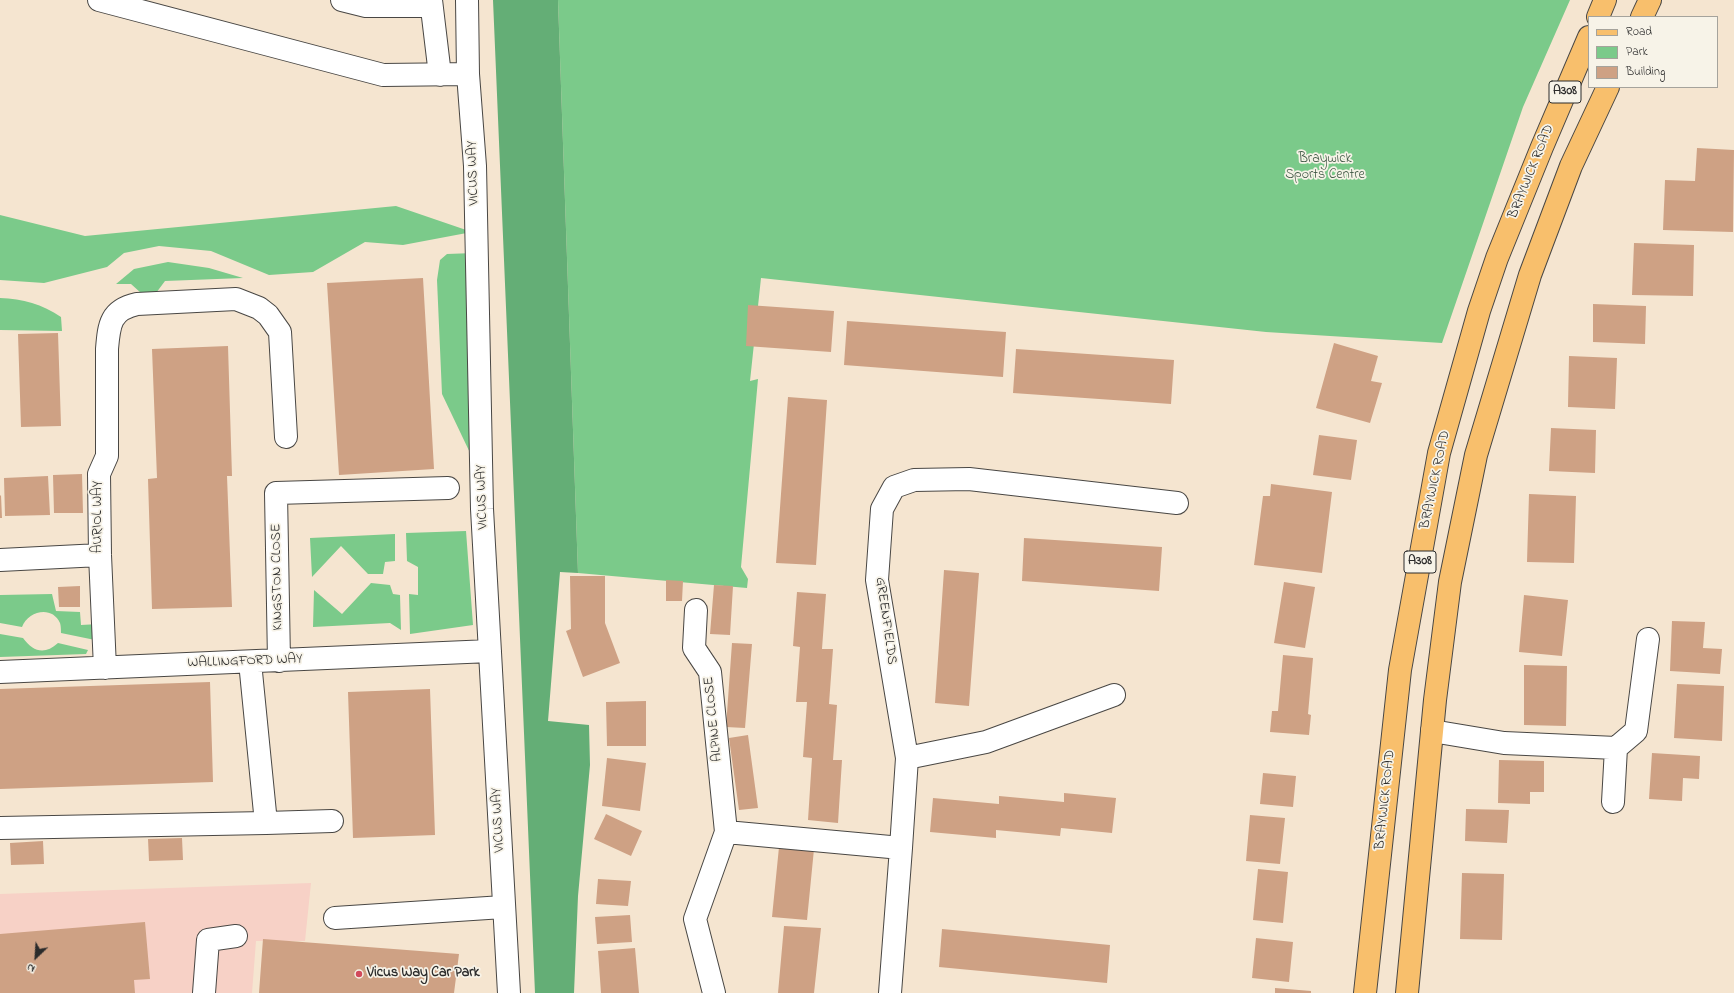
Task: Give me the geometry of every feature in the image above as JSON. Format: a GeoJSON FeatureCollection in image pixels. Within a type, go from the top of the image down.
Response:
{"type":"FeatureCollection","features":[{"type":"Feature","properties":{"kind":"main road"},"geometry":{"type":"LineString","coordinates":[[1598,16],[1605,0]]}},
{"type":"Feature","properties":{"kind":"main road"},"geometry":{"type":"LineString","coordinates":[[1642,16],[1650,0]]}},
{"type":"Feature","properties":{"kind":"main road","name":"BRAYWICK ROAD"},"geometry":{"type":"LineString","coordinates":[[1365,993],[1400,670],[1439,453],[1479,310],[1497,258],[1533,168],[1588,40]]}},
{"type":"Feature","properties":{"kind":"main road","name":"A308"},"geometry":{"type":"LineString","coordinates":[[1407,993],[1432,731],[1450,582],[1476,456],[1530,275],[1572,166],[1608,88]]}},
{"type":"Feature","properties":{"kind":"street"},"geometry":{"type":"LineString","coordinates":[[99,0],[383,75],[468,74]]}},
{"type":"Feature","properties":{"kind":"street"},"geometry":{"type":"LineString","coordinates":[[342,0],[366,6],[431,3],[440,74]]}},
{"type":"Feature","properties":{"kind":"street","name":"VICUS WAY"},"geometry":{"type":"LineString","coordinates":[[467,0],[468,74],[475,166],[482,509],[503,907],[509,993]]}},
{"type":"Feature","properties":{"kind":"street","name":"AURIOL WAY"},"geometry":{"type":"LineString","coordinates":[[105,668],[100,555],[99,474],[107,456],[107,349],[108,332],[112,320],[121,310],[137,304],[236,299],[259,308],[268,315],[280,332],[286,437]]}},
{"type":"Feature","properties":{"kind":"street","name":"GREENFIELDS"},"geometry":{"type":"LineString","coordinates":[[890,993],[906,758],[877,580],[882,509],[894,487],[914,480],[969,479],[1177,503]]}},
{"type":"Feature","properties":{"kind":"street","name":"KINGSTON CLOSE"},"geometry":{"type":"LineString","coordinates":[[279,661],[276,493],[448,488]]}},
{"type":"Feature","properties":{"kind":"street"},"geometry":{"type":"LineString","coordinates":[[0,560],[100,555]]}},
{"type":"Feature","properties":{"kind":"street","name":"ALPINE CLOSE"},"geometry":{"type":"LineString","coordinates":[[696,610],[694,648],[710,672],[726,832],[695,919],[714,993]]}},
{"type":"Feature","properties":{"kind":"street"},"geometry":{"type":"LineString","coordinates":[[1432,731],[1504,742],[1616,748],[1636,731],[1648,639]]}},
{"type":"Feature","properties":{"kind":"street","name":"WALLINGFORD WAY"},"geometry":{"type":"LineString","coordinates":[[0,672],[490,651]]}},
{"type":"Feature","properties":{"kind":"street"},"geometry":{"type":"LineString","coordinates":[[250,662],[266,823]]}},
{"type":"Feature","properties":{"kind":"street"},"geometry":{"type":"LineString","coordinates":[[906,758],[986,742],[1114,695]]}},
{"type":"Feature","properties":{"kind":"street"},"geometry":{"type":"LineString","coordinates":[[1613,802],[1616,748]]}},
{"type":"Feature","properties":{"kind":"street"},"geometry":{"type":"LineString","coordinates":[[0,828],[332,821]]}},
{"type":"Feature","properties":{"kind":"street"},"geometry":{"type":"LineString","coordinates":[[726,832],[901,848]]}},
{"type":"Feature","properties":{"kind":"street"},"geometry":{"type":"LineString","coordinates":[[335,918],[503,907]]}},
{"type":"Feature","properties":{"kind":"street"},"geometry":{"type":"LineString","coordinates":[[204,993],[208,940],[236,936]]}},
{"type":"Feature","properties":{"kind":"shaded area"},"geometry":{"type":"Polygon","coordinates":[[[311,883],[305,941],[256,941],[252,993],[0,993],[0,894],[311,883]]]}},
{"type":"Feature","properties":{"kind":"green space"},"geometry":{"type":"Polygon","coordinates":[[[493,0],[558,0],[578,573],[560,572],[548,721],[589,725],[590,765],[578,896],[574,993],[535,993],[493,0]]]}},
{"type":"Feature","properties":{"kind":"green space","name":"Braywick Sports Centre"},"geometry":{"type":"Polygon","coordinates":[[[558,0],[1570,0],[1523,107],[1442,343],[1266,332],[761,278],[750,381],[758,379],[741,567],[748,579],[747,588],[578,573],[558,0]]]}},
{"type":"Feature","properties":{"kind":"green space"},"geometry":{"type":"Polygon","coordinates":[[[396,206],[472,232],[403,245],[365,242],[313,272],[269,275],[211,251],[159,246],[124,253],[107,267],[44,283],[0,280],[0,215],[85,236],[396,206]]]}},
{"type":"Feature","properties":{"kind":"green space"},"geometry":{"type":"Polygon","coordinates":[[[474,253],[472,457],[442,394],[437,280],[440,260],[447,254],[474,253]]]}},
{"type":"Feature","properties":{"kind":"green space"},"geometry":{"type":"Polygon","coordinates":[[[168,262],[209,268],[243,278],[165,281],[156,293],[141,293],[131,284],[116,284],[134,269],[168,262]]]}},
{"type":"Feature","properties":{"kind":"green space"},"geometry":{"type":"Polygon","coordinates":[[[0,298],[32,303],[54,312],[61,317],[62,331],[0,330],[0,298]]]}},
{"type":"Feature","properties":{"kind":"green space"},"geometry":{"type":"Polygon","coordinates":[[[466,531],[473,625],[410,634],[409,594],[418,595],[418,567],[407,561],[406,533],[466,531]]]}},
{"type":"Feature","properties":{"kind":"green space"},"geometry":{"type":"Polygon","coordinates":[[[395,534],[395,561],[385,562],[383,574],[368,574],[341,546],[312,577],[310,538],[395,534]]]}},
{"type":"Feature","properties":{"kind":"green space"},"geometry":{"type":"Polygon","coordinates":[[[371,583],[390,585],[393,594],[400,595],[401,630],[390,623],[313,627],[314,590],[342,614],[371,583]]]}},
{"type":"Feature","properties":{"kind":"green space"},"geometry":{"type":"Polygon","coordinates":[[[52,594],[56,611],[80,612],[81,625],[99,624],[95,640],[61,633],[60,623],[56,617],[46,612],[40,612],[29,617],[22,627],[0,623],[0,595],[52,594]]]}},
{"type":"Feature","properties":{"kind":"green space"},"geometry":{"type":"Polygon","coordinates":[[[0,634],[23,638],[35,649],[39,650],[48,649],[58,643],[88,650],[86,654],[0,657],[0,634]]]}},
{"type":"Feature","properties":{"kind":"building"},"geometry":{"type":"Polygon","coordinates":[[[1697,148],[1734,150],[1733,232],[1663,230],[1665,180],[1695,181],[1697,148]]]}},
{"type":"Feature","properties":{"kind":"building"},"geometry":{"type":"Polygon","coordinates":[[[1634,243],[1694,245],[1693,296],[1632,295],[1634,243]]]}},
{"type":"Feature","properties":{"kind":"building"},"geometry":{"type":"Polygon","coordinates":[[[423,278],[434,469],[339,475],[327,283],[423,278]]]}},
{"type":"Feature","properties":{"kind":"building"},"geometry":{"type":"Polygon","coordinates":[[[1593,304],[1646,306],[1645,344],[1593,342],[1593,304]]]}},
{"type":"Feature","properties":{"kind":"building"},"geometry":{"type":"Polygon","coordinates":[[[748,305],[834,311],[831,352],[746,346],[748,305]]]}},
{"type":"Feature","properties":{"kind":"building"},"geometry":{"type":"Polygon","coordinates":[[[847,321],[1006,332],[1003,377],[844,365],[847,321]]]}},
{"type":"Feature","properties":{"kind":"building"},"geometry":{"type":"Polygon","coordinates":[[[58,333],[61,426],[21,427],[18,334],[58,333]]]}},
{"type":"Feature","properties":{"kind":"building"},"geometry":{"type":"Polygon","coordinates":[[[1334,343],[1378,356],[1371,381],[1382,383],[1370,423],[1316,408],[1334,343]]]}},
{"type":"Feature","properties":{"kind":"building"},"geometry":{"type":"Polygon","coordinates":[[[228,346],[232,476],[227,476],[232,607],[152,609],[148,479],[157,478],[152,349],[228,346]]]}},
{"type":"Feature","properties":{"kind":"building"},"geometry":{"type":"Polygon","coordinates":[[[1016,349],[1174,360],[1171,404],[1013,393],[1016,349]]]}},
{"type":"Feature","properties":{"kind":"building"},"geometry":{"type":"Polygon","coordinates":[[[1569,356],[1617,358],[1615,409],[1568,407],[1569,356]]]}},
{"type":"Feature","properties":{"kind":"building"},"geometry":{"type":"Polygon","coordinates":[[[788,397],[827,400],[816,565],[776,563],[788,397]]]}},
{"type":"Feature","properties":{"kind":"building"},"geometry":{"type":"Polygon","coordinates":[[[1551,428],[1596,430],[1595,473],[1549,471],[1551,428]]]}},
{"type":"Feature","properties":{"kind":"building"},"geometry":{"type":"Polygon","coordinates":[[[1319,435],[1357,440],[1351,480],[1313,475],[1319,435]]]}},
{"type":"Feature","properties":{"kind":"building"},"geometry":{"type":"Polygon","coordinates":[[[82,474],[83,513],[54,513],[53,475],[82,474]]]}},
{"type":"Feature","properties":{"kind":"building"},"geometry":{"type":"Polygon","coordinates":[[[48,476],[50,515],[5,516],[4,478],[48,476]]]}},
{"type":"Feature","properties":{"kind":"building"},"geometry":{"type":"Polygon","coordinates":[[[1271,484],[1332,492],[1322,573],[1254,565],[1263,496],[1270,496],[1271,484]]]}},
{"type":"Feature","properties":{"kind":"building"},"geometry":{"type":"Polygon","coordinates":[[[1529,494],[1576,496],[1574,563],[1527,562],[1529,494]]]}},
{"type":"Feature","properties":{"kind":"building"},"geometry":{"type":"Polygon","coordinates":[[[1,495],[2,518],[0,518],[0,496],[1,495]]]}},
{"type":"Feature","properties":{"kind":"building"},"geometry":{"type":"Polygon","coordinates":[[[1024,538],[1162,547],[1159,591],[1022,581],[1024,538]]]}},
{"type":"Feature","properties":{"kind":"building"},"geometry":{"type":"Polygon","coordinates":[[[944,570],[979,573],[969,706],[935,703],[944,570]]]}},
{"type":"Feature","properties":{"kind":"building"},"geometry":{"type":"Polygon","coordinates":[[[570,576],[605,576],[605,623],[620,663],[583,677],[566,631],[571,629],[570,576]]]}},
{"type":"Feature","properties":{"kind":"building"},"geometry":{"type":"Polygon","coordinates":[[[666,580],[683,581],[682,601],[666,601],[666,580]]]}},
{"type":"Feature","properties":{"kind":"building"},"geometry":{"type":"Polygon","coordinates":[[[1284,582],[1315,587],[1305,648],[1274,643],[1284,582]]]}},
{"type":"Feature","properties":{"kind":"building"},"geometry":{"type":"Polygon","coordinates":[[[714,585],[733,586],[730,635],[710,634],[714,585]]]}},
{"type":"Feature","properties":{"kind":"building"},"geometry":{"type":"Polygon","coordinates":[[[80,586],[80,607],[59,607],[58,587],[80,586]]]}},
{"type":"Feature","properties":{"kind":"building"},"geometry":{"type":"Polygon","coordinates":[[[797,592],[826,594],[822,649],[833,649],[829,704],[837,705],[833,760],[842,760],[838,823],[808,820],[812,758],[803,757],[807,702],[796,702],[800,647],[793,646],[797,592]]]}},
{"type":"Feature","properties":{"kind":"building"},"geometry":{"type":"Polygon","coordinates":[[[1524,595],[1568,600],[1562,656],[1519,652],[1524,595]]]}},
{"type":"Feature","properties":{"kind":"building"},"geometry":{"type":"Polygon","coordinates":[[[1672,621],[1705,622],[1703,648],[1722,649],[1720,674],[1670,671],[1672,621]]]}},
{"type":"Feature","properties":{"kind":"building"},"geometry":{"type":"Polygon","coordinates":[[[732,643],[752,644],[745,728],[726,727],[732,643]]]}},
{"type":"Feature","properties":{"kind":"building"},"geometry":{"type":"Polygon","coordinates":[[[1283,655],[1313,658],[1308,714],[1311,715],[1309,735],[1270,732],[1272,711],[1278,711],[1283,655]]]}},
{"type":"Feature","properties":{"kind":"building"},"geometry":{"type":"Polygon","coordinates":[[[1524,665],[1567,666],[1566,726],[1524,725],[1524,665]]]}},
{"type":"Feature","properties":{"kind":"building"},"geometry":{"type":"Polygon","coordinates":[[[210,682],[213,782],[0,789],[0,689],[210,682]]]}},
{"type":"Feature","properties":{"kind":"building"},"geometry":{"type":"Polygon","coordinates":[[[1677,684],[1724,686],[1722,741],[1674,738],[1677,684]]]}},
{"type":"Feature","properties":{"kind":"building"},"geometry":{"type":"Polygon","coordinates":[[[430,689],[435,835],[353,838],[348,692],[430,689]]]}},
{"type":"Feature","properties":{"kind":"building"},"geometry":{"type":"Polygon","coordinates":[[[646,701],[646,746],[607,746],[606,702],[646,701]]]}},
{"type":"Feature","properties":{"kind":"building"},"geometry":{"type":"Polygon","coordinates":[[[748,735],[758,808],[739,810],[729,738],[748,735]]]}},
{"type":"Feature","properties":{"kind":"building"},"geometry":{"type":"Polygon","coordinates":[[[1652,753],[1700,756],[1699,779],[1683,778],[1682,801],[1649,799],[1652,753]]]}},
{"type":"Feature","properties":{"kind":"building"},"geometry":{"type":"Polygon","coordinates":[[[607,758],[646,763],[640,811],[602,806],[607,758]]]}},
{"type":"Feature","properties":{"kind":"building"},"geometry":{"type":"Polygon","coordinates":[[[1499,760],[1544,761],[1544,792],[1530,792],[1530,804],[1498,803],[1499,760]]]}},
{"type":"Feature","properties":{"kind":"building"},"geometry":{"type":"Polygon","coordinates":[[[1263,773],[1296,776],[1293,807],[1260,804],[1263,773]]]}},
{"type":"Feature","properties":{"kind":"building"},"geometry":{"type":"Polygon","coordinates":[[[1064,793],[1116,798],[1112,833],[1061,828],[1060,836],[996,830],[996,838],[930,832],[933,798],[999,804],[999,796],[1064,802],[1064,793]]]}},
{"type":"Feature","properties":{"kind":"building"},"geometry":{"type":"Polygon","coordinates":[[[1466,809],[1509,810],[1507,843],[1465,841],[1466,809]]]}},
{"type":"Feature","properties":{"kind":"building"},"geometry":{"type":"Polygon","coordinates":[[[606,814],[642,831],[631,856],[594,839],[606,814]]]}},
{"type":"Feature","properties":{"kind":"building"},"geometry":{"type":"Polygon","coordinates":[[[1250,815],[1285,818],[1280,864],[1246,861],[1250,815]]]}},
{"type":"Feature","properties":{"kind":"building"},"geometry":{"type":"Polygon","coordinates":[[[182,838],[183,860],[149,861],[148,839],[182,838]]]}},
{"type":"Feature","properties":{"kind":"building"},"geometry":{"type":"Polygon","coordinates":[[[43,841],[44,864],[11,865],[10,843],[43,841]]]}},
{"type":"Feature","properties":{"kind":"building"},"geometry":{"type":"Polygon","coordinates":[[[779,847],[814,849],[807,920],[772,917],[779,847]]]}},
{"type":"Feature","properties":{"kind":"building"},"geometry":{"type":"Polygon","coordinates":[[[1258,869],[1288,872],[1283,923],[1253,920],[1258,869]]]}},
{"type":"Feature","properties":{"kind":"building"},"geometry":{"type":"Polygon","coordinates":[[[1462,873],[1504,874],[1502,940],[1460,939],[1462,873]]]}},
{"type":"Feature","properties":{"kind":"building"},"geometry":{"type":"Polygon","coordinates":[[[598,879],[631,881],[628,906],[596,904],[598,879]]]}},
{"type":"Feature","properties":{"kind":"building"},"geometry":{"type":"Polygon","coordinates":[[[630,915],[632,942],[597,944],[595,917],[630,915]]]}},
{"type":"Feature","properties":{"kind":"building"},"geometry":{"type":"Polygon","coordinates":[[[145,922],[150,979],[134,980],[135,993],[0,993],[0,934],[145,922]]]}},
{"type":"Feature","properties":{"kind":"building"},"geometry":{"type":"Polygon","coordinates":[[[784,926],[821,928],[814,993],[778,993],[784,926]]]}},
{"type":"Feature","properties":{"kind":"building"},"geometry":{"type":"Polygon","coordinates":[[[942,929],[1110,945],[1107,983],[939,967],[942,929]]]}},
{"type":"Feature","properties":{"kind":"building"},"geometry":{"type":"Polygon","coordinates":[[[1256,938],[1293,942],[1289,982],[1252,978],[1256,938]]]}},
{"type":"Feature","properties":{"kind":"building","name":"Vicus Way Car Park"},"geometry":{"type":"Polygon","coordinates":[[[263,939],[459,954],[454,993],[259,993],[263,939]]]}},
{"type":"Feature","properties":{"kind":"building"},"geometry":{"type":"Polygon","coordinates":[[[635,948],[639,993],[601,993],[598,951],[635,948]]]}},
{"type":"Feature","properties":{"kind":"building"},"geometry":{"type":"Polygon","coordinates":[[[1275,988],[1311,991],[1311,993],[1275,993],[1275,988]]]}},
{"type":"Feature","properties":{"kind":"place","name":"Vicus Way Car Park"},"geometry":{"type":"Point","coordinates":[359,974]}}]}
